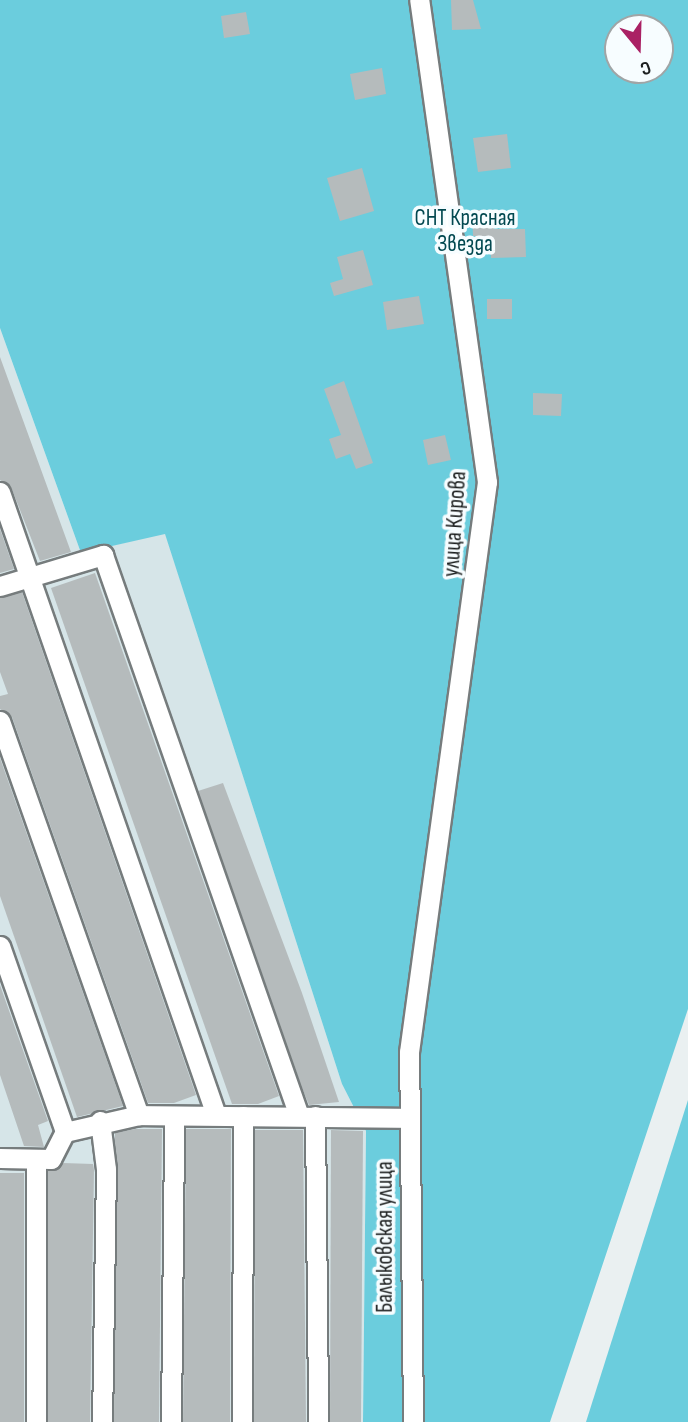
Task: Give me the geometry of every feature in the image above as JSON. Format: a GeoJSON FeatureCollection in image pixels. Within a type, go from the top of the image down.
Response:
{"type":"FeatureCollection","features":[{"type":"Feature","properties":{"kind":"street","name":"улица Кирова"},"geometry":{"type":"LineString","coordinates":[[409,1052],[487,482],[419,0]]}},
{"type":"Feature","properties":{"kind":"street"},"geometry":{"type":"LineString","coordinates":[[0,492],[215,1115]]}},
{"type":"Feature","properties":{"kind":"street"},"geometry":{"type":"LineString","coordinates":[[0,586],[103,555],[307,1116],[318,1422]]}},
{"type":"Feature","properties":{"kind":"street"},"geometry":{"type":"LineString","coordinates":[[0,721],[139,1115]]}},
{"type":"Feature","properties":{"kind":"street"},"geometry":{"type":"LineString","coordinates":[[0,946],[65,1132]]}},
{"type":"Feature","properties":{"kind":"street","name":"Балыковская улица"},"geometry":{"type":"LineString","coordinates":[[409,1052],[413,1422]]}},
{"type":"Feature","properties":{"kind":"street"},"geometry":{"type":"LineString","coordinates":[[0,1158],[51,1159],[65,1132],[100,1121],[139,1115],[409,1118]]}},
{"type":"Feature","properties":{"kind":"street"},"geometry":{"type":"LineString","coordinates":[[171,1422],[174,1116]]}},
{"type":"Feature","properties":{"kind":"street"},"geometry":{"type":"LineString","coordinates":[[242,1422],[243,1116]]}},
{"type":"Feature","properties":{"kind":"street"},"geometry":{"type":"LineString","coordinates":[[100,1121],[106,1169],[102,1422]]}},
{"type":"Feature","properties":{"kind":"street"},"geometry":{"type":"LineString","coordinates":[[36,1159],[36,1422]]}},
{"type":"Feature","properties":{"kind":"shaded area"},"geometry":{"type":"Polygon","coordinates":[[[0,328],[81,553],[165,533],[342,1084],[366,1131],[363,1422],[0,1422],[0,328]]]}},
{"type":"Feature","properties":{"kind":"green space","name":"СНТ Красная Звезда"},"geometry":{"type":"Polygon","coordinates":[[[0,0],[688,0],[688,1009],[550,1422],[363,1422],[366,1131],[342,1084],[165,534],[81,553],[0,328],[0,0]]]}},
{"type":"Feature","properties":{"kind":"green space"},"geometry":{"type":"Polygon","coordinates":[[[688,1100],[688,1422],[586,1422],[688,1100]]]}},
{"type":"Feature","properties":{"kind":"building"},"geometry":{"type":"Polygon","coordinates":[[[451,0],[473,0],[481,29],[452,30],[451,0]]]}},
{"type":"Feature","properties":{"kind":"building"},"geometry":{"type":"Polygon","coordinates":[[[246,12],[250,34],[224,38],[221,16],[246,12]]]}},
{"type":"Feature","properties":{"kind":"building"},"geometry":{"type":"Polygon","coordinates":[[[382,68],[386,94],[355,100],[350,74],[382,68]]]}},
{"type":"Feature","properties":{"kind":"building"},"geometry":{"type":"Polygon","coordinates":[[[507,134],[511,168],[478,172],[473,138],[507,134]]]}},
{"type":"Feature","properties":{"kind":"building"},"geometry":{"type":"Polygon","coordinates":[[[362,168],[374,211],[340,221],[327,178],[362,168]]]}},
{"type":"Feature","properties":{"kind":"building"},"geometry":{"type":"Polygon","coordinates":[[[472,210],[493,210],[494,229],[525,229],[526,257],[491,258],[490,236],[473,236],[472,210]]]}},
{"type":"Feature","properties":{"kind":"building"},"geometry":{"type":"Polygon","coordinates":[[[363,250],[373,285],[334,296],[330,283],[343,279],[337,257],[363,250]]]}},
{"type":"Feature","properties":{"kind":"building"},"geometry":{"type":"Polygon","coordinates":[[[419,296],[424,324],[387,330],[383,302],[419,296]]]}},
{"type":"Feature","properties":{"kind":"building"},"geometry":{"type":"Polygon","coordinates":[[[487,299],[512,299],[512,319],[487,319],[487,299]]]}},
{"type":"Feature","properties":{"kind":"building"},"geometry":{"type":"Polygon","coordinates":[[[0,357],[71,552],[40,561],[11,487],[0,480],[0,357]]]}},
{"type":"Feature","properties":{"kind":"building"},"geometry":{"type":"Polygon","coordinates":[[[344,381],[373,463],[356,469],[350,454],[336,459],[329,439],[341,435],[324,389],[344,381]]]}},
{"type":"Feature","properties":{"kind":"building"},"geometry":{"type":"Polygon","coordinates":[[[533,393],[562,394],[561,416],[533,415],[533,393]]]}},
{"type":"Feature","properties":{"kind":"building"},"geometry":{"type":"Polygon","coordinates":[[[445,435],[451,460],[428,465],[423,440],[445,435]]]}},
{"type":"Feature","properties":{"kind":"building"},"geometry":{"type":"Polygon","coordinates":[[[0,529],[14,569],[0,573],[0,529]]]}},
{"type":"Feature","properties":{"kind":"building"},"geometry":{"type":"Polygon","coordinates":[[[95,573],[279,1096],[258,1104],[232,1104],[51,588],[95,573]]]}},
{"type":"Feature","properties":{"kind":"building"},"geometry":{"type":"Polygon","coordinates":[[[22,592],[196,1095],[174,1103],[148,1103],[12,717],[0,709],[0,696],[8,694],[0,672],[0,598],[22,592]]]}},
{"type":"Feature","properties":{"kind":"building"},"geometry":{"type":"Polygon","coordinates":[[[0,758],[123,1106],[77,1117],[0,896],[0,758]]]}},
{"type":"Feature","properties":{"kind":"building"},"geometry":{"type":"Polygon","coordinates":[[[223,783],[302,993],[339,1102],[309,1105],[302,1088],[198,791],[223,783]]]}},
{"type":"Feature","properties":{"kind":"building"},"geometry":{"type":"Polygon","coordinates":[[[0,985],[48,1121],[38,1125],[44,1147],[24,1146],[0,1075],[0,985]]]}},
{"type":"Feature","properties":{"kind":"building"},"geometry":{"type":"Polygon","coordinates":[[[135,1129],[162,1129],[159,1422],[114,1422],[115,1133],[135,1129]]]}},
{"type":"Feature","properties":{"kind":"building"},"geometry":{"type":"Polygon","coordinates":[[[186,1129],[231,1129],[230,1422],[183,1422],[186,1129]]]}},
{"type":"Feature","properties":{"kind":"building"},"geometry":{"type":"Polygon","coordinates":[[[255,1130],[303,1130],[306,1422],[254,1422],[255,1130]]]}},
{"type":"Feature","properties":{"kind":"building"},"geometry":{"type":"Polygon","coordinates":[[[331,1130],[363,1131],[361,1422],[330,1422],[331,1130]]]}},
{"type":"Feature","properties":{"kind":"building"},"geometry":{"type":"Polygon","coordinates":[[[63,1163],[93,1164],[94,1170],[90,1422],[48,1422],[48,1171],[63,1163]]]}},
{"type":"Feature","properties":{"kind":"building"},"geometry":{"type":"Polygon","coordinates":[[[0,1173],[24,1173],[24,1422],[0,1422],[0,1173]]]}}]}
